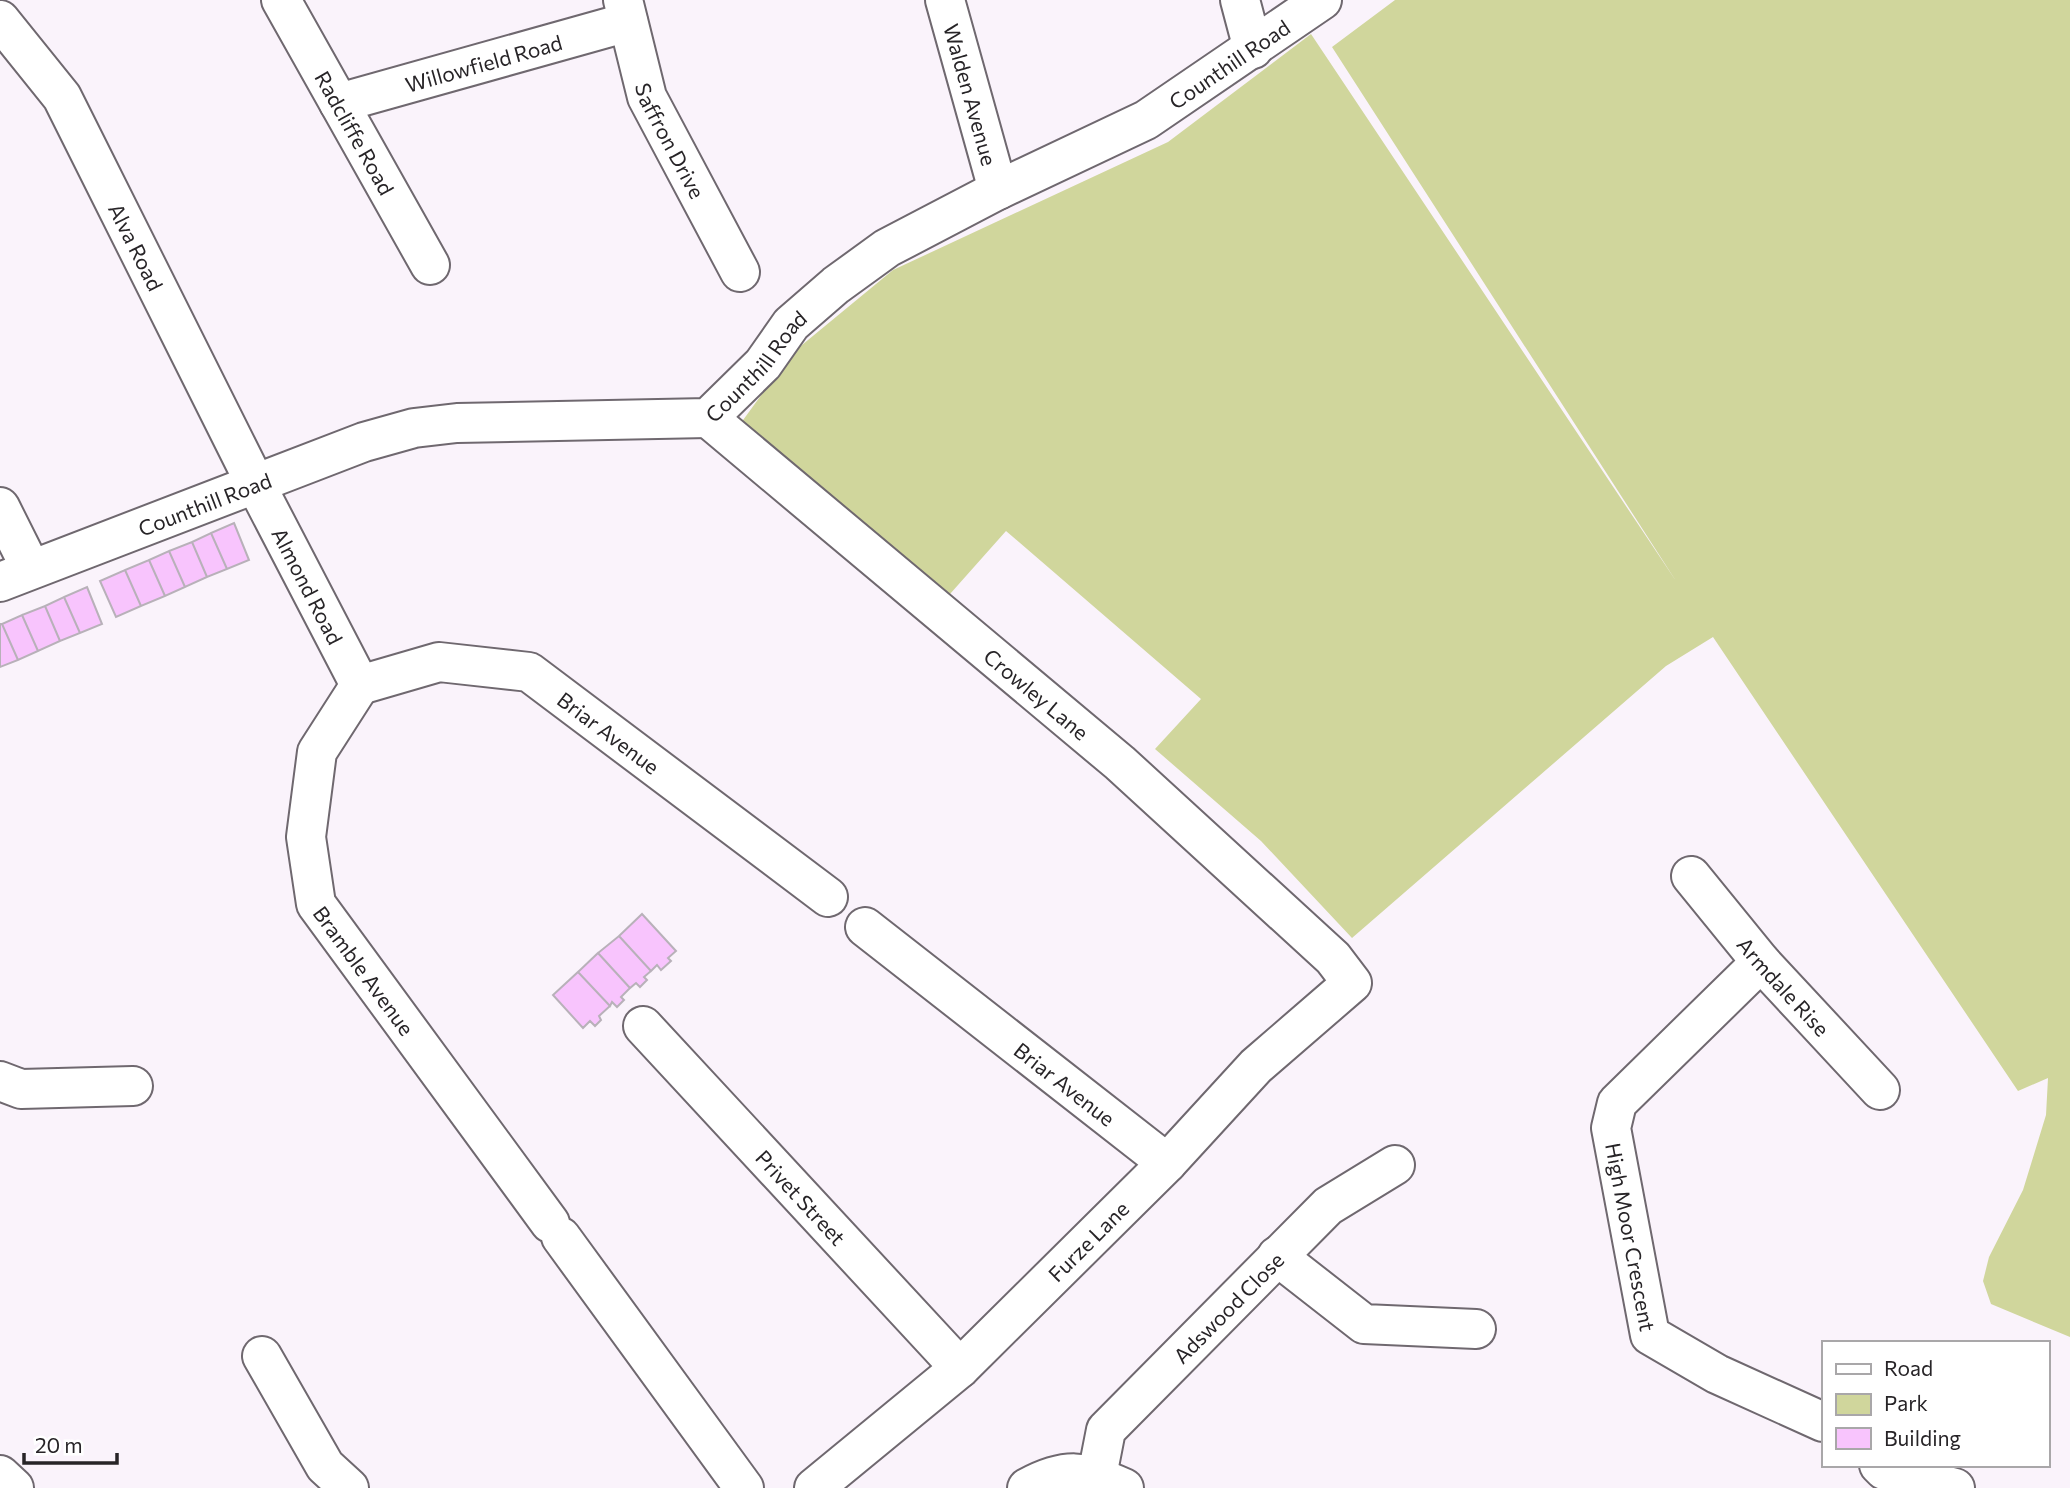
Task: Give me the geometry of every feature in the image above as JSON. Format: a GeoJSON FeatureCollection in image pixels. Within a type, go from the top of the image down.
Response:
{"type":"FeatureCollection","features":[{"type":"Feature","properties":{"kind":"street","name":"Radcliffe Road"},"geometry":{"type":"LineString","coordinates":[[281,0],[430,265]]}},
{"type":"Feature","properties":{"kind":"street","name":"Walden Avenue"},"geometry":{"type":"LineString","coordinates":[[945,0],[998,191]]}},
{"type":"Feature","properties":{"kind":"street"},"geometry":{"type":"LineString","coordinates":[[1240,0],[1253,49]]}},
{"type":"Feature","properties":{"kind":"street","name":"Counthill Road"},"geometry":{"type":"LineString","coordinates":[[15,576],[364,442],[414,428],[457,423],[708,418],[763,364],[791,324],[836,285],[887,248],[998,191],[1146,121],[1322,0]]}},
{"type":"Feature","properties":{"kind":"street","name":"Willowfield Road"},"geometry":{"type":"LineString","coordinates":[[339,103],[626,11]]}},
{"type":"Feature","properties":{"kind":"street","name":"Saffron Drive"},"geometry":{"type":"LineString","coordinates":[[626,11],[647,97],[740,272]]}},
{"type":"Feature","properties":{"kind":"street","name":"Alva Road"},"geometry":{"type":"LineString","coordinates":[[0,20],[62,97],[256,485]]}},
{"type":"Feature","properties":{"kind":"street","name":"Crowley Lane"},"geometry":{"type":"LineString","coordinates":[[708,418],[1120,763],[1333,958],[1352,984]]}},
{"type":"Feature","properties":{"kind":"street","name":"Almond Road"},"geometry":{"type":"LineString","coordinates":[[256,485],[360,685]]}},
{"type":"Feature","properties":{"kind":"street"},"geometry":{"type":"LineString","coordinates":[[0,507],[15,576]]}},
{"type":"Feature","properties":{"kind":"street","name":"Briar Avenue"},"geometry":{"type":"LineString","coordinates":[[360,685],[439,662],[529,672],[828,897]]}},
{"type":"Feature","properties":{"kind":"street","name":"Bramble Avenue"},"geometry":{"type":"LineString","coordinates":[[360,685],[317,752],[306,837],[316,904],[744,1488]]}},
{"type":"Feature","properties":{"kind":"street","name":"Armdale Rise"},"geometry":{"type":"LineString","coordinates":[[1691,876],[1761,962],[1880,1090]]}},
{"type":"Feature","properties":{"kind":"street","name":"Briar Avenue"},"geometry":{"type":"LineString","coordinates":[[865,927],[1167,1163]]}},
{"type":"Feature","properties":{"kind":"street","name":"High Moor Crescent"},"geometry":{"type":"LineString","coordinates":[[1761,962],[1617,1103],[1611,1128],[1650,1335],[1717,1374],[1822,1422]]}},
{"type":"Feature","properties":{"kind":"street","name":"Furze Lane"},"geometry":{"type":"LineString","coordinates":[[814,1488],[960,1368],[1167,1163],[1256,1066],[1352,984]]}},
{"type":"Feature","properties":{"kind":"street","name":"Privet Street"},"geometry":{"type":"LineString","coordinates":[[643,1026],[960,1368]]}},
{"type":"Feature","properties":{"kind":"street"},"geometry":{"type":"LineString","coordinates":[[0,1082],[21,1090],[133,1086]]}},
{"type":"Feature","properties":{"kind":"street","name":"Adswood Close"},"geometry":{"type":"LineString","coordinates":[[1110,1482],[1106,1430],[1328,1206],[1395,1165]]}},
{"type":"Feature","properties":{"kind":"street"},"geometry":{"type":"LineString","coordinates":[[1277,1256],[1364,1324],[1476,1329]]}},
{"type":"Feature","properties":{"kind":"street"},"geometry":{"type":"LineString","coordinates":[[261,1356],[325,1466],[349,1488]]}},
{"type":"Feature","properties":{"kind":"street"},"geometry":{"type":"LineString","coordinates":[[1027,1488],[1048,1477],[1070,1473],[1110,1482]]}},
{"type":"Feature","properties":{"kind":"street"},"geometry":{"type":"LineString","coordinates":[[1879,1474],[1955,1488]]}},
{"type":"Feature","properties":{"kind":"street"},"geometry":{"type":"LineString","coordinates":[[0,1475],[14,1488]]}},
{"type":"Feature","properties":{"kind":"green space"},"geometry":{"type":"Polygon","coordinates":[[[1395,0],[2070,0],[2070,1337],[1991,1304],[1983,1281],[1989,1257],[2023,1190],[2046,1115],[2048,1078],[2018,1091],[1713,637],[1666,666],[1352,938],[1261,841],[1155,749],[1201,699],[1006,531],[950,594],[738,427],[791,354],[893,270],[1168,142],[1311,34],[1676,581],[1332,47],[1395,0]]]}},
{"type":"Feature","properties":{"kind":"building"},"geometry":{"type":"Polygon","coordinates":[[[234,523],[249,560],[227,569],[211,533],[234,523]]]}},
{"type":"Feature","properties":{"kind":"building"},"geometry":{"type":"Polygon","coordinates":[[[211,533],[227,569],[207,577],[192,542],[211,533]]]}},
{"type":"Feature","properties":{"kind":"building"},"geometry":{"type":"Polygon","coordinates":[[[192,542],[207,577],[185,587],[169,551],[192,542]]]}},
{"type":"Feature","properties":{"kind":"building"},"geometry":{"type":"Polygon","coordinates":[[[169,551],[185,587],[165,596],[149,560],[169,551]]]}},
{"type":"Feature","properties":{"kind":"building"},"geometry":{"type":"Polygon","coordinates":[[[149,560],[165,596],[141,606],[125,570],[149,560]]]}},
{"type":"Feature","properties":{"kind":"building"},"geometry":{"type":"Polygon","coordinates":[[[125,570],[141,606],[116,617],[100,581],[125,570]]]}},
{"type":"Feature","properties":{"kind":"building"},"geometry":{"type":"Polygon","coordinates":[[[87,587],[102,624],[80,633],[64,597],[87,587]]]}},
{"type":"Feature","properties":{"kind":"building"},"geometry":{"type":"Polygon","coordinates":[[[64,597],[80,633],[60,641],[45,606],[64,597]]]}},
{"type":"Feature","properties":{"kind":"building"},"geometry":{"type":"Polygon","coordinates":[[[45,606],[60,641],[38,651],[22,615],[45,606]]]}},
{"type":"Feature","properties":{"kind":"building"},"geometry":{"type":"Polygon","coordinates":[[[22,615],[38,651],[18,660],[2,624],[22,615]]]}},
{"type":"Feature","properties":{"kind":"building"},"geometry":{"type":"Polygon","coordinates":[[[0,624],[18,660],[0,667],[0,624]]]}},
{"type":"Feature","properties":{"kind":"building"},"geometry":{"type":"Polygon","coordinates":[[[642,914],[676,951],[668,958],[671,961],[661,970],[657,965],[651,971],[619,936],[642,914]]]}},
{"type":"Feature","properties":{"kind":"building"},"geometry":{"type":"Polygon","coordinates":[[[619,936],[651,971],[644,977],[647,980],[640,987],[636,983],[630,988],[598,953],[619,936]]]}},
{"type":"Feature","properties":{"kind":"building"},"geometry":{"type":"Polygon","coordinates":[[[598,953],[630,988],[621,997],[624,1000],[617,1007],[612,1002],[610,1006],[578,972],[598,953]]]}},
{"type":"Feature","properties":{"kind":"building"},"geometry":{"type":"Polygon","coordinates":[[[578,972],[610,1006],[599,1016],[601,1020],[595,1026],[590,1021],[583,1028],[553,995],[578,972]]]}}]}
